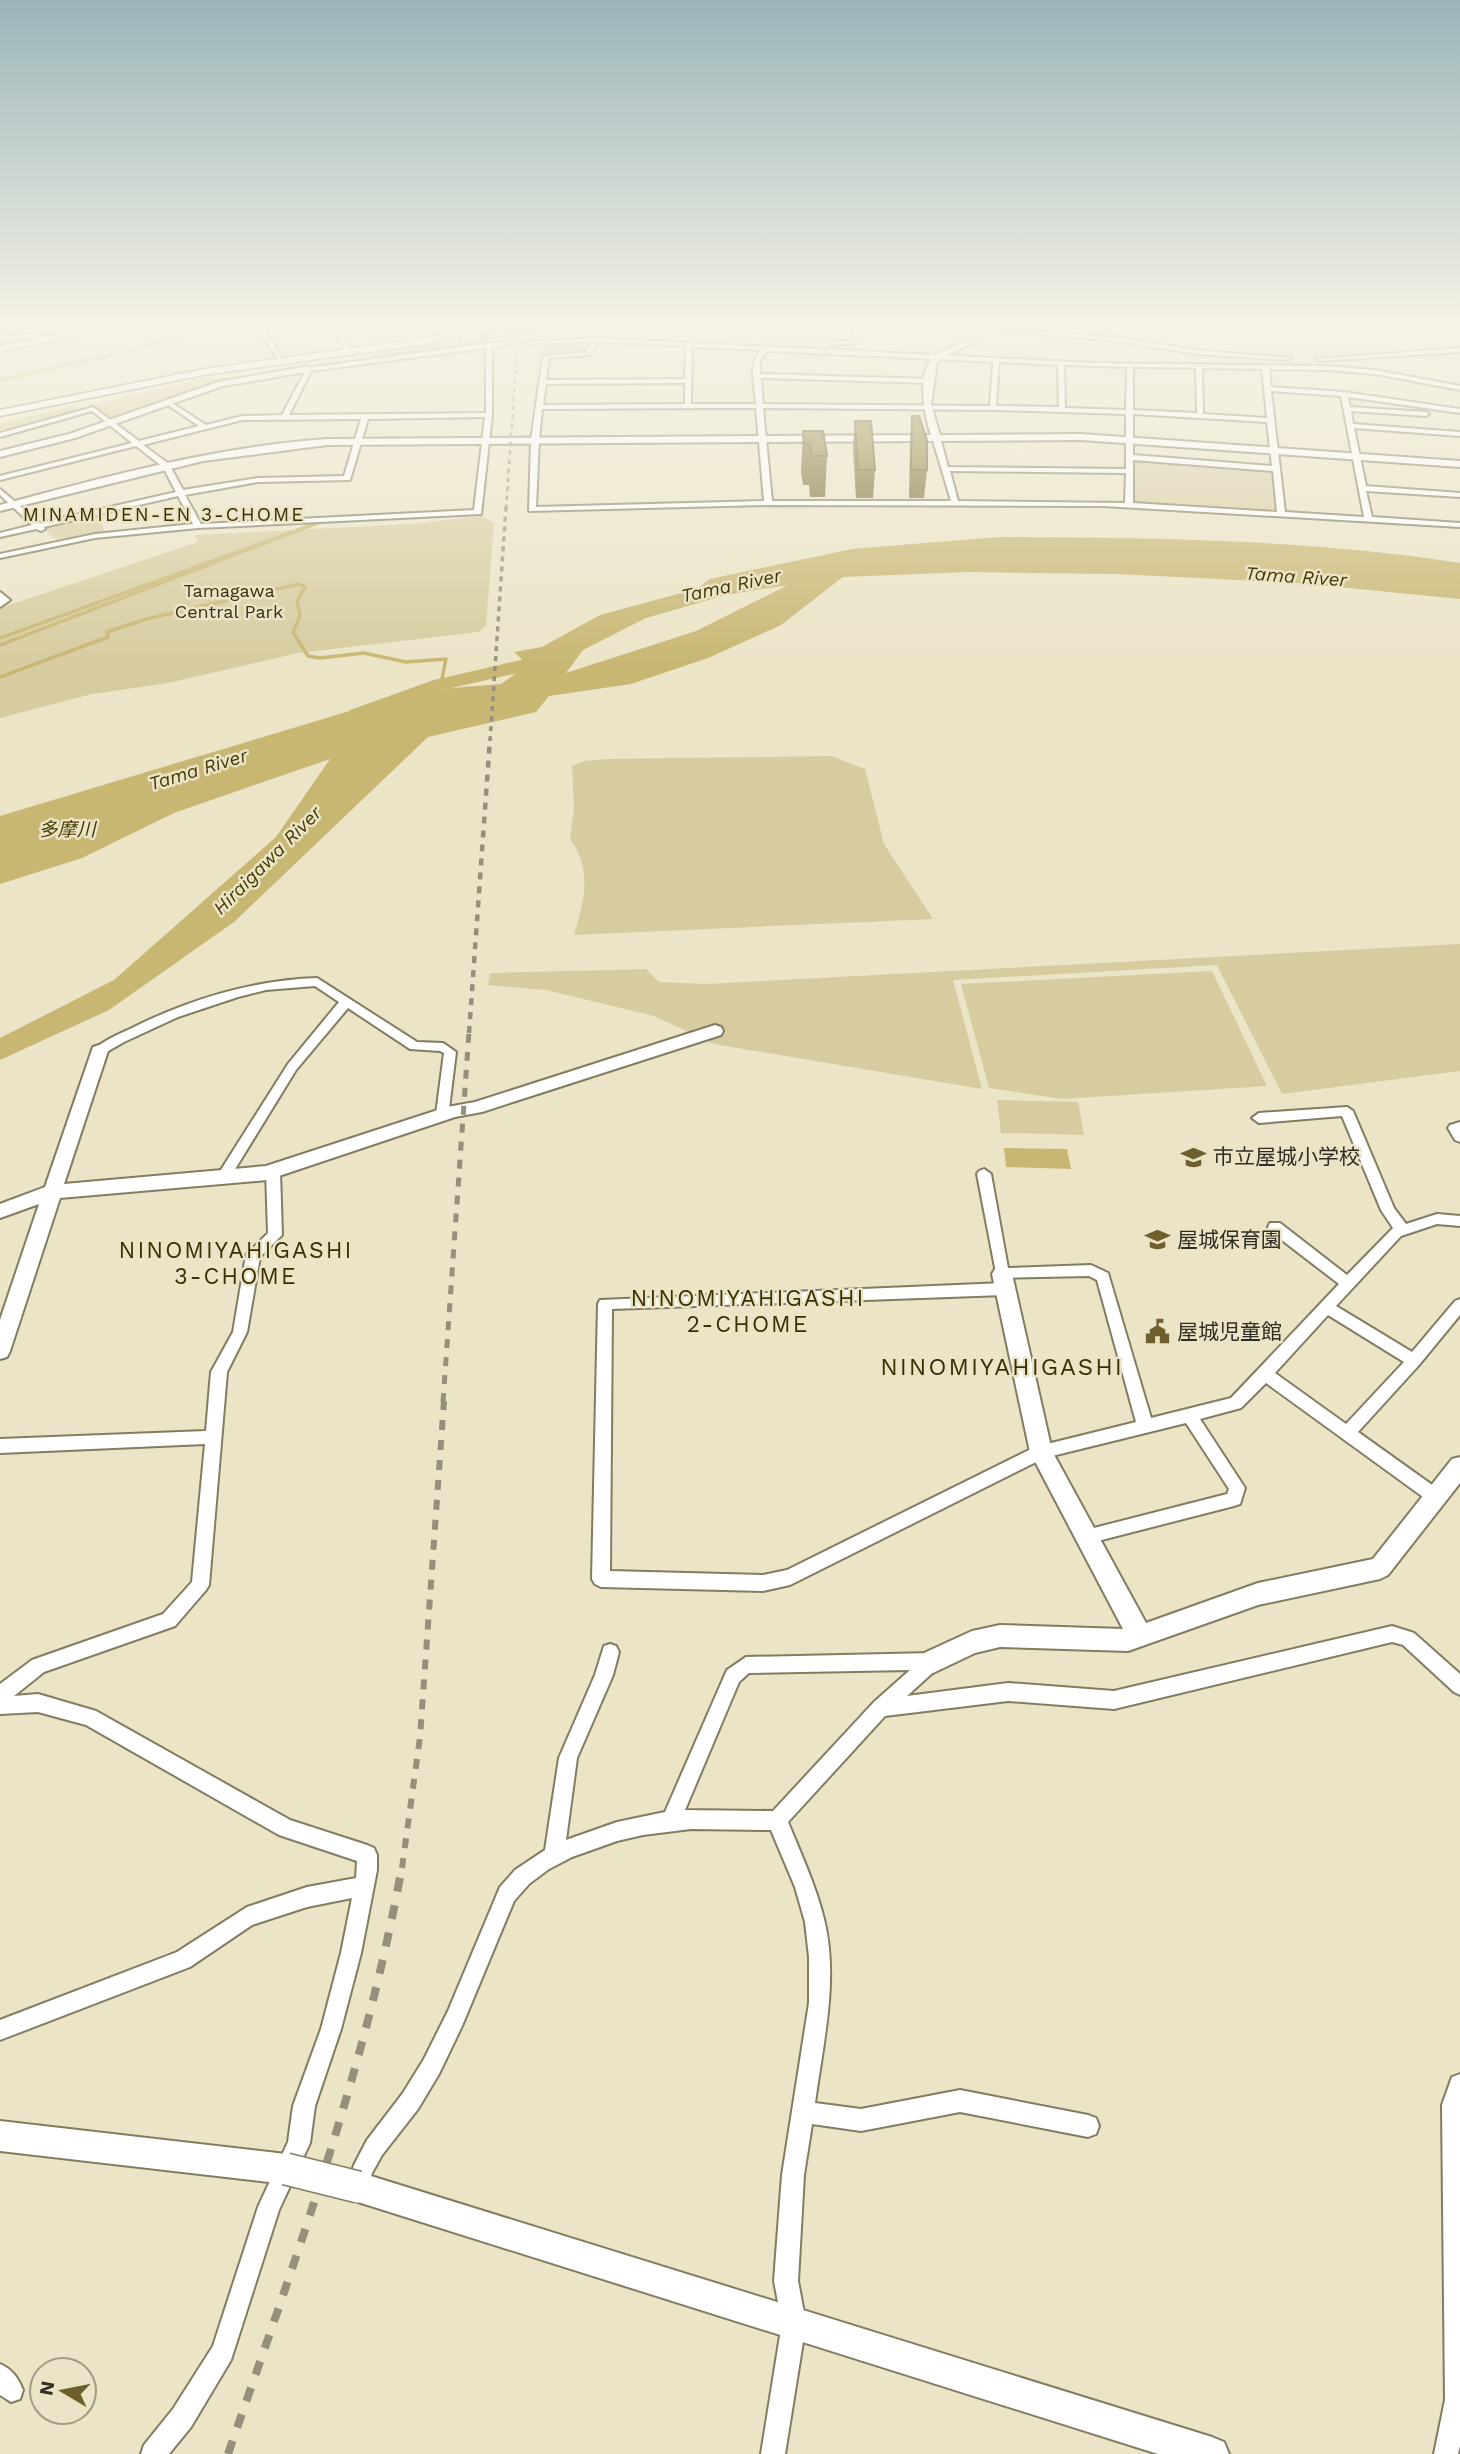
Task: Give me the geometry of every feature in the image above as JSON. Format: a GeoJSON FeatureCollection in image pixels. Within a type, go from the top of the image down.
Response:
{"type":"FeatureCollection","features":[{"type":"Feature","properties":{"kind":"street"},"geometry":{"type":"LineString","coordinates":[[0,454],[62,439]]}},
{"type":"Feature","properties":{"kind":"street"},"geometry":{"type":"LineString","coordinates":[[129,439],[166,466],[198,526]]}},
{"type":"Feature","properties":{"kind":"street"},"geometry":{"type":"LineString","coordinates":[[0,478],[158,439]]}},
{"type":"Feature","properties":{"kind":"street"},"geometry":{"type":"LineString","coordinates":[[0,535],[181,493],[258,480],[347,478],[358,439]]}},
{"type":"Feature","properties":{"kind":"street"},"geometry":{"type":"LineString","coordinates":[[0,508],[166,466],[267,446],[357,442],[703,439]]}},
{"type":"Feature","properties":{"kind":"street"},"geometry":{"type":"LineString","coordinates":[[762,439],[768,503]]}},
{"type":"Feature","properties":{"kind":"street"},"geometry":{"type":"LineString","coordinates":[[936,439],[955,503]]}},
{"type":"Feature","properties":{"kind":"street"},"geometry":{"type":"LineString","coordinates":[[1082,439],[1128,439],[1460,464]]}},
{"type":"Feature","properties":{"kind":"street"},"geometry":{"type":"LineString","coordinates":[[1128,439],[1129,505]]}},
{"type":"Feature","properties":{"kind":"street"},"geometry":{"type":"LineString","coordinates":[[1273,439],[1281,513]]}},
{"type":"Feature","properties":{"kind":"street"},"geometry":{"type":"LineString","coordinates":[[1353,439],[1368,518]]}},
{"type":"Feature","properties":{"kind":"street"},"geometry":{"type":"LineString","coordinates":[[0,556],[108,534],[198,526],[478,512],[486,440]]}},
{"type":"Feature","properties":{"kind":"street"},"geometry":{"type":"LineString","coordinates":[[536,440],[532,509],[768,503],[1129,505],[1460,524]]}},
{"type":"Feature","properties":{"kind":"street"},"geometry":{"type":"LineString","coordinates":[[1129,457],[1276,469]]}},
{"type":"Feature","properties":{"kind":"street"},"geometry":{"type":"LineString","coordinates":[[945,469],[1129,471]]}},
{"type":"Feature","properties":{"kind":"street"},"geometry":{"type":"LineString","coordinates":[[1362,488],[1460,495]]}},
{"type":"Feature","properties":{"kind":"street"},"geometry":{"type":"LineString","coordinates":[[0,491],[54,543]]}},
{"type":"Feature","properties":{"kind":"street"},"geometry":{"type":"LineString","coordinates":[[98,512],[108,534]]}},
{"type":"Feature","properties":{"kind":"street"},"geometry":{"type":"LineString","coordinates":[[0,595],[6,600],[0,604]]}},
{"type":"Feature","properties":{"kind":"street"},"geometry":{"type":"LineString","coordinates":[[0,1351],[99,1051],[197,1006],[265,988],[317,982],[414,1045],[443,1047],[450,1052],[443,1114]]}},
{"type":"Feature","properties":{"kind":"street"},"geometry":{"type":"LineString","coordinates":[[224,1176],[292,1067],[346,1001]]}},
{"type":"Feature","properties":{"kind":"street"},"geometry":{"type":"LineString","coordinates":[[0,1211],[52,1192],[273,1171],[443,1114],[476,1108],[715,1031]]}},
{"type":"Feature","properties":{"kind":"street"},"geometry":{"type":"LineString","coordinates":[[1258,1118],[1347,1111],[1388,1210],[1402,1229]]}},
{"type":"Feature","properties":{"kind":"street"},"geometry":{"type":"LineString","coordinates":[[1460,1127],[1455,1128],[1460,1137]]}},
{"type":"Feature","properties":{"kind":"street"},"geometry":{"type":"LineString","coordinates":[[0,1695],[38,1666],[169,1620],[197,1591],[200,1585],[219,1372],[240,1332],[253,1255],[275,1235],[273,1171]]}},
{"type":"Feature","properties":{"kind":"street"},"geometry":{"type":"LineString","coordinates":[[984,1174],[1003,1282],[1041,1452],[1140,1636]]}},
{"type":"Feature","properties":{"kind":"street"},"geometry":{"type":"LineString","coordinates":[[1145,1425],[1103,1277],[1091,1270],[1003,1282],[605,1304],[601,1579],[763,1583],[789,1577],[1041,1452],[1236,1403],[1387,1240],[1402,1229],[1437,1219],[1460,1221]]}},
{"type":"Feature","properties":{"kind":"street"},"geometry":{"type":"LineString","coordinates":[[1275,1227],[1347,1283]]}},
{"type":"Feature","properties":{"kind":"street"},"geometry":{"type":"LineString","coordinates":[[1348,1433],[1414,1361],[1460,1305]]}},
{"type":"Feature","properties":{"kind":"street"},"geometry":{"type":"LineString","coordinates":[[1326,1307],[1414,1361]]}},
{"type":"Feature","properties":{"kind":"street"},"geometry":{"type":"LineString","coordinates":[[1265,1374],[1436,1497]]}},
{"type":"Feature","properties":{"kind":"street"},"geometry":{"type":"LineString","coordinates":[[1086,1537],[1234,1499],[1237,1488],[1189,1415]]}},
{"type":"Feature","properties":{"kind":"street"},"geometry":{"type":"LineString","coordinates":[[0,1446],[212,1437]]}},
{"type":"Feature","properties":{"kind":"street"},"geometry":{"type":"LineString","coordinates":[[358,2188],[365,2160],[419,2089],[507,1894],[517,1880],[554,1856],[637,1826],[671,1821],[777,1820],[880,1708],[933,1661],[972,1642],[1000,1636],[1128,1640],[1258,1594],[1380,1568],[1460,1465]]}},
{"type":"Feature","properties":{"kind":"street"},"geometry":{"type":"LineString","coordinates":[[880,1708],[1008,1692],[1114,1700],[1392,1634],[1408,1639],[1460,1686]]}},
{"type":"Feature","properties":{"kind":"street"},"geometry":{"type":"LineString","coordinates":[[554,1856],[568,1758],[604,1675],[610,1652]]}},
{"type":"Feature","properties":{"kind":"street"},"geometry":{"type":"LineString","coordinates":[[671,1821],[733,1676],[746,1665],[933,1661]]}},
{"type":"Feature","properties":{"kind":"street"},"geometry":{"type":"LineString","coordinates":[[0,1705],[38,1703],[90,1717],[286,1828],[367,1855],[364,1886],[331,2029],[304,2106],[299,2143],[286,2168],[255,2247],[223,2352],[182,2418],[153,2454]]}},
{"type":"Feature","properties":{"kind":"street"},"geometry":{"type":"LineString","coordinates":[[773,2454],[794,2323],[786,2281],[793,2175],[818,2003],[819,1958],[815,1922],[805,1887],[777,1820]]}},
{"type":"Feature","properties":{"kind":"street"},"geometry":{"type":"LineString","coordinates":[[0,2030],[183,1960],[247,1917],[307,1897],[364,1886]]}},
{"type":"Feature","properties":{"kind":"street"},"geometry":{"type":"LineString","coordinates":[[1446,2454],[1457,2400],[1453,2105],[1460,2084]]}},
{"type":"Feature","properties":{"kind":"street"},"geometry":{"type":"LineString","coordinates":[[801,2112],[861,2120],[960,2101],[1088,2126]]}},
{"type":"Feature","properties":{"kind":"street"},"geometry":{"type":"LineString","coordinates":[[0,2136],[286,2168],[358,2188],[1212,2454]]}},
{"type":"Feature","properties":{"kind":"green space"},"geometry":{"type":"Polygon","coordinates":[[[1131,459],[1275,470],[1279,512],[1133,504],[1131,459]]]}},
{"type":"Feature","properties":{"kind":"green space"},"geometry":{"type":"Polygon","coordinates":[[[97,514],[105,532],[102,534],[56,539],[42,527],[97,514]]]}},
{"type":"Feature","properties":{"kind":"green space","name":"Tamagawa Central Park"},"geometry":{"type":"Polygon","coordinates":[[[482,516],[494,523],[486,626],[478,632],[298,653],[168,683],[92,694],[0,718],[0,608],[198,542],[195,535],[410,524],[482,516]]]}},
{"type":"Feature","properties":{"kind":"green space"},"geometry":{"type":"Polygon","coordinates":[[[831,756],[865,769],[884,844],[933,919],[574,935],[583,898],[584,874],[582,862],[570,839],[574,809],[572,766],[584,761],[609,759],[831,756]]]}},
{"type":"Feature","properties":{"kind":"green space"},"geometry":{"type":"Polygon","coordinates":[[[1460,944],[1460,1071],[1282,1094],[1217,965],[953,980],[982,1089],[714,1044],[654,1016],[546,990],[488,985],[490,973],[646,969],[659,982],[706,984],[1460,944]]]}},
{"type":"Feature","properties":{"kind":"green space"},"geometry":{"type":"Polygon","coordinates":[[[1212,971],[1267,1086],[1062,1099],[989,1088],[961,984],[1212,971]]]}},
{"type":"Feature","properties":{"kind":"green space"},"geometry":{"type":"Polygon","coordinates":[[[997,1100],[1078,1102],[1084,1135],[1001,1133],[997,1100]]]}},
{"type":"Feature","properties":{"kind":"water"},"geometry":{"type":"Polygon","coordinates":[[[998,537],[1171,539],[1287,544],[1460,563],[1460,599],[1297,583],[1116,574],[969,572],[843,577],[781,625],[708,658],[631,684],[549,696],[536,712],[428,737],[234,922],[109,1010],[0,1060],[0,1038],[114,980],[276,837],[330,759],[174,813],[82,858],[0,884],[0,816],[353,710],[452,688],[501,684],[528,665],[514,652],[542,647],[600,615],[696,589],[710,579],[852,549],[998,537]],[[788,585],[726,595],[646,618],[583,650],[566,673],[696,631],[788,585]]]}},
{"type":"Feature","properties":{"kind":"water"},"geometry":{"type":"Polygon","coordinates":[[[1004,1148],[1067,1149],[1071,1169],[1006,1167],[1004,1148]]]}},
{"type":"Feature","properties":{"kind":"building"},"geometry":{"type":"Polygon","coordinates":[[[804,439],[824,439],[827,456],[812,456],[810,444],[804,444],[804,439]]]}},
{"type":"Feature","properties":{"kind":"building"},"geometry":{"type":"Polygon","coordinates":[[[856,439],[872,439],[875,470],[858,470],[856,439]]]}},
{"type":"Feature","properties":{"kind":"building"},"geometry":{"type":"Polygon","coordinates":[[[912,439],[927,439],[927,470],[911,470],[912,439]]]}},
{"type":"Feature","properties":{"kind":"waterway"},"geometry":{"type":"LineString","coordinates":[[0,638],[328,519],[0,645]]}},
{"type":"Feature","properties":{"kind":"waterway"},"geometry":{"type":"LineString","coordinates":[[0,677],[108,637],[107,632],[146,619],[299,584],[305,587],[297,601],[300,616],[293,632],[308,656],[320,658],[364,653],[406,662],[446,659],[441,684]]}},
{"type":"Feature","properties":{"kind":"waterway","name":"Tama River"},"geometry":{"type":"LineString","coordinates":[[358,715],[441,684],[528,665],[566,644]]}},
{"type":"Feature","properties":{"kind":"railway"},"geometry":{"type":"LineString","coordinates":[[506,509],[511,439]]}},
{"type":"Feature","properties":{"kind":"railway"},"geometry":{"type":"LineString","coordinates":[[490,741],[506,507]]}},
{"type":"Feature","properties":{"kind":"railway"},"geometry":{"type":"LineString","coordinates":[[469,1033],[490,739]]}},
{"type":"Feature","properties":{"kind":"railway"},"geometry":{"type":"LineString","coordinates":[[443,1402],[469,1032]]}},
{"type":"Feature","properties":{"kind":"railway"},"geometry":{"type":"LineString","coordinates":[[402,1868],[420,1737],[444,1401]]}},
{"type":"Feature","properties":{"kind":"railway"},"geometry":{"type":"LineString","coordinates":[[228,2454],[303,2236],[349,2090],[387,1941],[402,1866]]}},
{"type":"Feature","properties":{"kind":"place","name":"市立屋城小学校"},"geometry":{"type":"Point","coordinates":[1193,1157]}},
{"type":"Feature","properties":{"kind":"place","name":"屋城保育園"},"geometry":{"type":"Point","coordinates":[1157,1240]}},
{"type":"Feature","properties":{"kind":"place","name":"屋城児童館"},"geometry":{"type":"Point","coordinates":[1157,1332]}},
{"type":"Feature","properties":{"kind":"district","name":"MINAMIDEN-EN 3-CHOME"},"geometry":{"type":"Point","coordinates":[164,514]}},
{"type":"Feature","properties":{"kind":"district","name":"NINOMIYAHIGASHI 3-CHOME"},"geometry":{"type":"Point","coordinates":[236,1263]}},
{"type":"Feature","properties":{"kind":"district","name":"NINOMIYAHIGASHI 2-CHOME"},"geometry":{"type":"Point","coordinates":[748,1311]}},
{"type":"Feature","properties":{"kind":"district","name":"NINOMIYAHIGASHI"},"geometry":{"type":"Point","coordinates":[1002,1367]}},
{"type":"Feature","properties":{"kind":"water label","name":"多摩川"},"geometry":{"type":"Point","coordinates":[67,829]}},
{"type":"Feature","properties":{"kind":"water label","name":"Hiraigawa River"},"geometry":{"type":"Point","coordinates":[267,860]}}]}
